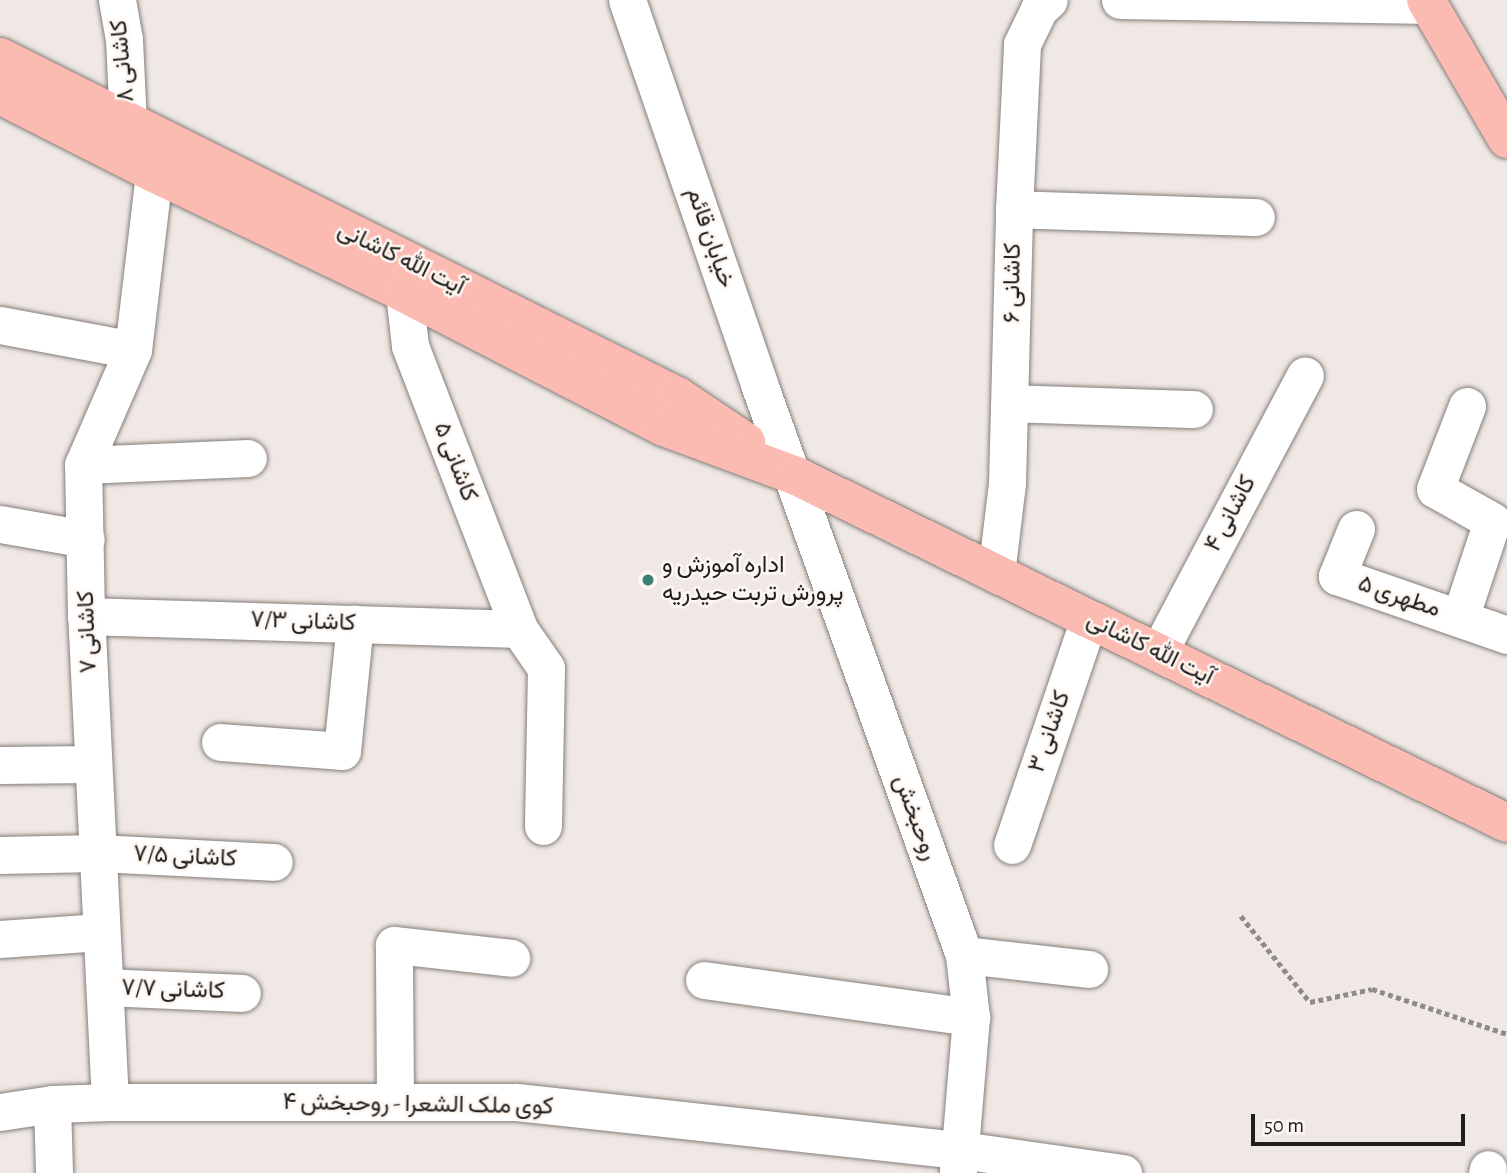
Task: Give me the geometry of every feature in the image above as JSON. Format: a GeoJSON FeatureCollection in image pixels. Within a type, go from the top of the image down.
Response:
{"type":"FeatureCollection","features":[{"type":"Feature","properties":{"kind":"main road"},"geometry":{"type":"LineString","coordinates":[[1427,3],[1507,139]]}},
{"type":"Feature","properties":{"kind":"main road","name":"آیت الله کاشانی"},"geometry":{"type":"LineString","coordinates":[[0,57],[679,397],[793,475]]}},
{"type":"Feature","properties":{"kind":"main road","name":"آیت الله کاشانی"},"geometry":{"type":"LineString","coordinates":[[0,95],[154,173],[404,292],[664,428],[793,475],[1507,823]]}},
{"type":"Feature","properties":{"kind":"street","name":"کاشانی ۸"},"geometry":{"type":"LineString","coordinates":[[117,0],[124,39],[128,123]]}},
{"type":"Feature","properties":{"kind":"street","name":"خیابان قائم"},"geometry":{"type":"LineString","coordinates":[[627,0],[793,475]]}},
{"type":"Feature","properties":{"kind":"street","name":"کاشانی ۶"},"geometry":{"type":"LineString","coordinates":[[996,574],[1007,483],[1014,209],[1023,44],[1039,9],[1049,0]]}},
{"type":"Feature","properties":{"kind":"street"},"geometry":{"type":"LineString","coordinates":[[1120,0],[1427,3]]}},
{"type":"Feature","properties":{"kind":"street","name":"کاشانی ۷"},"geometry":{"type":"LineString","coordinates":[[110,1102],[96,853],[83,465],[133,350],[154,173]]}},
{"type":"Feature","properties":{"kind":"street"},"geometry":{"type":"LineString","coordinates":[[1014,209],[1256,216]]}},
{"type":"Feature","properties":{"kind":"street","name":"کاشانی ۵"},"geometry":{"type":"LineString","coordinates":[[404,292],[410,346],[519,629],[546,668],[543,827]]}},
{"type":"Feature","properties":{"kind":"street"},"geometry":{"type":"LineString","coordinates":[[0,325],[133,350]]}},
{"type":"Feature","properties":{"kind":"street","name":"کاشانی ۴"},"geometry":{"type":"LineString","coordinates":[[1158,653],[1305,375]]}},
{"type":"Feature","properties":{"kind":"street"},"geometry":{"type":"LineString","coordinates":[[1010,403],[1194,409]]}},
{"type":"Feature","properties":{"kind":"street"},"geometry":{"type":"LineString","coordinates":[[1460,618],[1492,521],[1434,489],[1467,406]]}},
{"type":"Feature","properties":{"kind":"street"},"geometry":{"type":"LineString","coordinates":[[83,465],[247,458]]}},
{"type":"Feature","properties":{"kind":"street","name":"روحبخش"},"geometry":{"type":"LineString","coordinates":[[793,475],[964,955],[971,1017],[959,1162]]}},
{"type":"Feature","properties":{"kind":"street"},"geometry":{"type":"LineString","coordinates":[[0,524],[86,539]]}},
{"type":"Feature","properties":{"kind":"street","name":"مطهری ۵"},"geometry":{"type":"LineString","coordinates":[[1356,529],[1337,576],[1507,635]]}},
{"type":"Feature","properties":{"kind":"street","name":"کاشانی ۷/۳"},"geometry":{"type":"LineString","coordinates":[[86,616],[519,629]]}},
{"type":"Feature","properties":{"kind":"street","name":"کاشانی ۳"},"geometry":{"type":"LineString","coordinates":[[1012,845],[1089,619]]}},
{"type":"Feature","properties":{"kind":"street"},"geometry":{"type":"LineString","coordinates":[[220,742],[342,751],[355,624]]}},
{"type":"Feature","properties":{"kind":"street"},"geometry":{"type":"LineString","coordinates":[[0,765],[93,764]]}},
{"type":"Feature","properties":{"kind":"street","name":"کاشانی ۷/۵"},"geometry":{"type":"LineString","coordinates":[[0,855],[96,853],[274,862]]}},
{"type":"Feature","properties":{"kind":"street"},"geometry":{"type":"LineString","coordinates":[[0,939],[101,932]]}},
{"type":"Feature","properties":{"kind":"street"},"geometry":{"type":"LineString","coordinates":[[395,1102],[394,945],[511,958]]}},
{"type":"Feature","properties":{"kind":"street"},"geometry":{"type":"LineString","coordinates":[[964,955],[1089,969]]}},
{"type":"Feature","properties":{"kind":"street"},"geometry":{"type":"LineString","coordinates":[[704,980],[971,1017]]}},
{"type":"Feature","properties":{"kind":"street","name":"کاشانی ۷/۷"},"geometry":{"type":"LineString","coordinates":[[105,987],[242,993]]}},
{"type":"Feature","properties":{"kind":"street","name":"کوی ملک الشعرا - روحبخش ۴"},"geometry":{"type":"LineString","coordinates":[[0,1112],[52,1104],[110,1102],[517,1102],[959,1162],[1124,1173]]}},
{"type":"Feature","properties":{"kind":"street"},"geometry":{"type":"LineString","coordinates":[[52,1104],[54,1173]]}},
{"type":"Feature","properties":{"kind":"path"},"geometry":{"type":"LineString","coordinates":[[1241,916],[1310,1002],[1372,989],[1507,1034]]}},
{"type":"Feature","properties":{"kind":"place","name":"اداره آموزش و پرورش تربت حیدریه"},"geometry":{"type":"Point","coordinates":[648,580]}}]}
